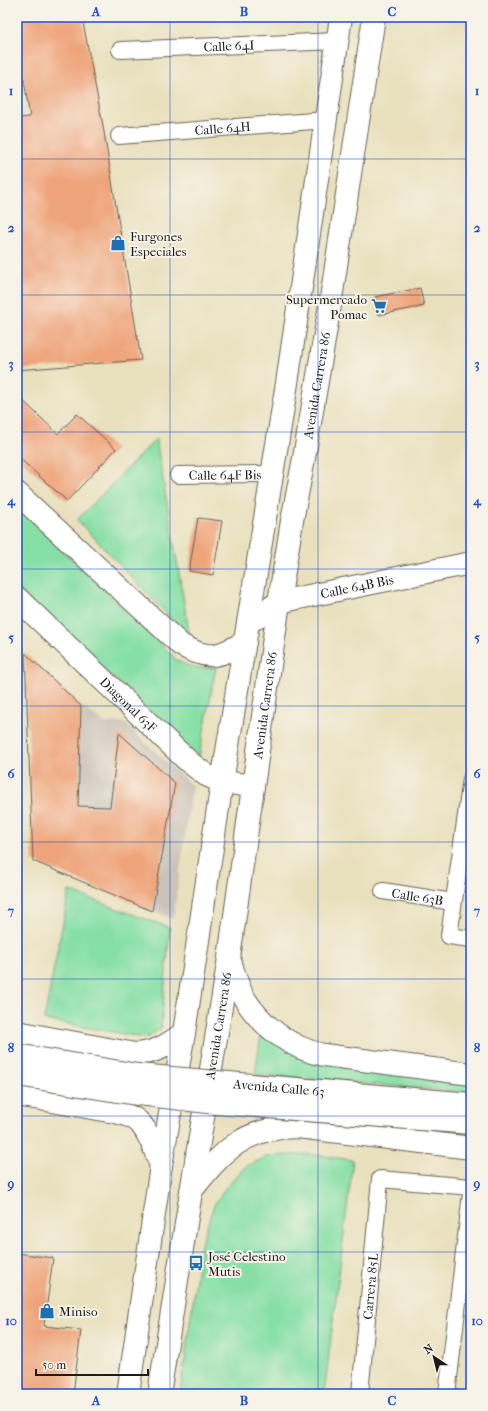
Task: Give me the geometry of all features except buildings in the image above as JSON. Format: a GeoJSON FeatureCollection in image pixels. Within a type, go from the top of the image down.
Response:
{"type":"FeatureCollection","features":[{"type":"Feature","properties":{"kind":"main road"},"geometry":{"type":"LineString","coordinates":[[128,1394],[161,1165],[184,1034],[222,782],[299,304],[341,17]]}},
{"type":"Feature","properties":{"kind":"main road","name":"Avenida Carrera 86"},"geometry":{"type":"LineString","coordinates":[[160,1394],[229,958],[279,602],[327,323],[374,17]]}},
{"type":"Feature","properties":{"kind":"main road"},"geometry":{"type":"LineString","coordinates":[[17,494],[181,645],[194,652],[207,656],[218,655],[246,633]]}},
{"type":"Feature","properties":{"kind":"main road","name":"Calle 64B Bis"},"geometry":{"type":"LineString","coordinates":[[246,633],[279,602],[471,563]]}},
{"type":"Feature","properties":{"kind":"main road","name":"Diagonal 63F"},"geometry":{"type":"LineString","coordinates":[[17,598],[190,762],[206,775],[222,782],[253,786]]}},
{"type":"Feature","properties":{"kind":"main road"},"geometry":{"type":"LineString","coordinates":[[229,958],[243,996],[253,1011],[282,1038],[296,1046],[311,1053],[471,1074]]}},
{"type":"Feature","properties":{"kind":"main road"},"geometry":{"type":"LineString","coordinates":[[17,1032],[135,1054],[155,1051],[184,1034]]}},
{"type":"Feature","properties":{"kind":"main road","name":"Avenida Calle 63"},"geometry":{"type":"LineString","coordinates":[[17,1055],[138,1075],[471,1104]]}},
{"type":"Feature","properties":{"kind":"main road","name":"Avenida Calle 63"},"geometry":{"type":"LineString","coordinates":[[17,1075],[146,1095],[216,1103],[471,1124]]}},
{"type":"Feature","properties":{"kind":"main road"},"geometry":{"type":"LineString","coordinates":[[17,1095],[115,1112],[129,1116],[141,1123],[147,1132],[161,1165]]}},
{"type":"Feature","properties":{"kind":"main road"},"geometry":{"type":"LineString","coordinates":[[191,1192],[222,1154],[236,1144],[254,1134],[285,1127],[298,1127],[471,1148]]}},
{"type":"Feature","properties":{"kind":"street","name":"Calle 64I"},"geometry":{"type":"LineString","coordinates":[[120,50],[337,41]]}},
{"type":"Feature","properties":{"kind":"street","name":"Calle 64H"},"geometry":{"type":"LineString","coordinates":[[119,136],[326,120]]}},
{"type":"Feature","properties":{"kind":"street","name":"Calle 64F Bis"},"geometry":{"type":"LineString","coordinates":[[178,475],[272,474]]}},
{"type":"Feature","properties":{"kind":"street"},"geometry":{"type":"LineString","coordinates":[[471,779],[448,936],[471,939]]}},
{"type":"Feature","properties":{"kind":"street","name":"Calle 63B"},"geometry":{"type":"LineString","coordinates":[[383,891],[453,902]]}},
{"type":"Feature","properties":{"kind":"street","name":"Carrera 85L"},"geometry":{"type":"LineString","coordinates":[[360,1394],[380,1179],[471,1188]]}},
{"type":"Feature","properties":{"kind":"street"},"geometry":{"type":"LineString","coordinates":[[447,1394],[471,1194]]}},
{"type":"Feature","properties":{"kind":"shaded area"},"geometry":{"type":"Polygon","coordinates":[[[81,706],[105,723],[123,722],[192,786],[173,919],[33,861],[81,706]]]}},
{"type":"Feature","properties":{"kind":"green space"},"geometry":{"type":"Polygon","coordinates":[[[156,439],[190,638],[77,520],[156,439]]]}},
{"type":"Feature","properties":{"kind":"green space"},"geometry":{"type":"Polygon","coordinates":[[[17,507],[178,661],[197,667],[216,667],[199,757],[17,589],[17,507]]]}},
{"type":"Feature","properties":{"kind":"green space"},"geometry":{"type":"Polygon","coordinates":[[[69,891],[170,928],[161,1028],[147,1038],[44,1020],[69,891]]]}},
{"type":"Feature","properties":{"kind":"green space"},"geometry":{"type":"Polygon","coordinates":[[[261,1034],[471,1080],[471,1093],[255,1074],[261,1034]]]}},
{"type":"Feature","properties":{"kind":"green space"},"geometry":{"type":"Polygon","coordinates":[[[308,1154],[353,1160],[324,1394],[180,1394],[201,1244],[214,1205],[227,1186],[246,1166],[269,1156],[308,1154]]]}},
{"type":"Feature","properties":{"kind":"place","name":"Furgones Especiales"},"geometry":{"type":"Point","coordinates":[118,243]}},
{"type":"Feature","properties":{"kind":"place","name":"Supermercado Pomac"},"geometry":{"type":"Point","coordinates":[379,306]}},
{"type":"Feature","properties":{"kind":"place","name":"José Celestino Mutis"},"geometry":{"type":"Point","coordinates":[196,1263]}},
{"type":"Feature","properties":{"kind":"place","name":"Miniso"},"geometry":{"type":"Point","coordinates":[47,1311]}}]}
